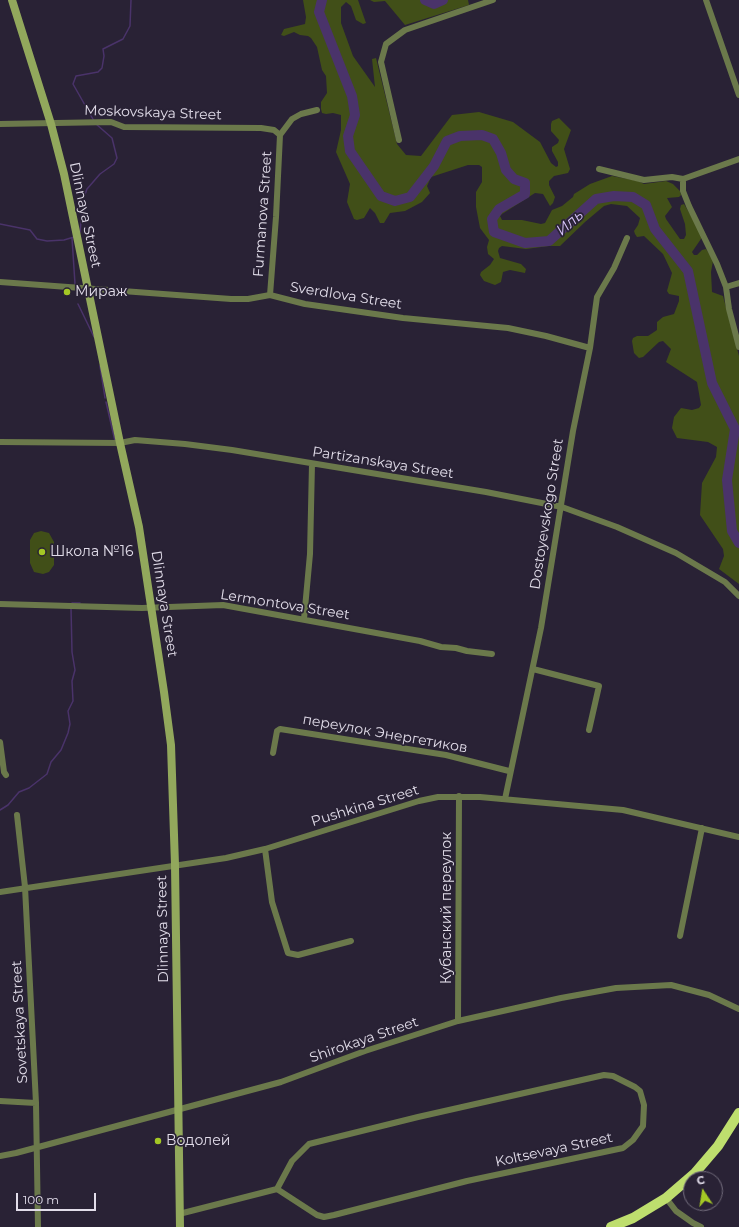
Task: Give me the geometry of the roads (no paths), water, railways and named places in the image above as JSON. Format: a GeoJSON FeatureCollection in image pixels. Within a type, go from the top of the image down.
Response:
{"type":"FeatureCollection","features":[{"type":"Feature","properties":{"kind":"highway"},"geometry":{"type":"LineString","coordinates":[[611,1227],[633,1218],[666,1198],[695,1174],[718,1146],[739,1113]]}},
{"type":"Feature","properties":{"kind":"main road","name":"Dlinnaya Street"},"geometry":{"type":"LineString","coordinates":[[12,0],[51,124],[64,174],[139,527],[171,745],[175,865],[177,1111],[180,1227]]}},
{"type":"Feature","properties":{"kind":"street"},"geometry":{"type":"LineString","coordinates":[[399,140],[381,62],[386,44],[405,30],[493,0]]}},
{"type":"Feature","properties":{"kind":"street"},"geometry":{"type":"LineString","coordinates":[[706,0],[739,95]]}},
{"type":"Feature","properties":{"kind":"street"},"geometry":{"type":"LineString","coordinates":[[280,134],[292,119],[301,114],[317,110]]}},
{"type":"Feature","properties":{"kind":"street","name":"Moskovskaya Street"},"geometry":{"type":"LineString","coordinates":[[0,124],[51,124],[90,121],[116,122],[124,127],[261,128],[274,130],[280,134]]}},
{"type":"Feature","properties":{"kind":"street","name":"Furmanova Street"},"geometry":{"type":"LineString","coordinates":[[270,295],[280,134]]}},
{"type":"Feature","properties":{"kind":"street"},"geometry":{"type":"LineString","coordinates":[[599,169],[644,180],[672,176],[683,179],[739,159]]}},
{"type":"Feature","properties":{"kind":"street"},"geometry":{"type":"LineString","coordinates":[[683,179],[683,191],[726,287],[729,309],[739,348]]}},
{"type":"Feature","properties":{"kind":"street","name":"Dostoyevskogo Street"},"geometry":{"type":"LineString","coordinates":[[505,799],[509,771],[533,669],[562,507],[573,431],[590,348],[596,297],[614,268],[627,238]]}},
{"type":"Feature","properties":{"kind":"street","name":"Sverdlova Street"},"geometry":{"type":"LineString","coordinates":[[0,282],[87,287],[231,299],[248,299],[270,295],[305,304],[403,318],[508,328],[546,336],[590,348]]}},
{"type":"Feature","properties":{"kind":"street"},"geometry":{"type":"LineString","coordinates":[[726,287],[739,283]]}},
{"type":"Feature","properties":{"kind":"street","name":"Partizanskaya Street"},"geometry":{"type":"LineString","coordinates":[[0,442],[120,443],[141,440],[185,444],[232,450],[486,492],[562,507],[611,525],[676,553],[725,582],[739,596]]}},
{"type":"Feature","properties":{"kind":"street"},"geometry":{"type":"LineString","coordinates":[[304,619],[310,554],[312,464]]}},
{"type":"Feature","properties":{"kind":"street","name":"Lermontova Street"},"geometry":{"type":"LineString","coordinates":[[0,604],[151,607],[223,605],[420,641],[440,647],[492,654]]}},
{"type":"Feature","properties":{"kind":"street"},"geometry":{"type":"LineString","coordinates":[[533,669],[599,686],[590,730]]}},
{"type":"Feature","properties":{"kind":"street","name":"переулок Энергетиков"},"geometry":{"type":"LineString","coordinates":[[273,753],[277,731],[280,729],[446,754],[509,771]]}},
{"type":"Feature","properties":{"kind":"street"},"geometry":{"type":"LineString","coordinates":[[0,742],[3,773]]}},
{"type":"Feature","properties":{"kind":"street","name":"Pushkina Street"},"geometry":{"type":"LineString","coordinates":[[0,892],[226,858],[265,849],[419,801],[438,797],[459,796],[505,799],[623,810],[739,837]]}},
{"type":"Feature","properties":{"kind":"street","name":"Кубанский переулок"},"geometry":{"type":"LineString","coordinates":[[458,1020],[459,796]]}},
{"type":"Feature","properties":{"kind":"street","name":"Sovetskaya Street"},"geometry":{"type":"LineString","coordinates":[[17,815],[25,888],[36,1103],[38,1227]]}},
{"type":"Feature","properties":{"kind":"street"},"geometry":{"type":"LineString","coordinates":[[680,936],[702,828]]}},
{"type":"Feature","properties":{"kind":"street"},"geometry":{"type":"LineString","coordinates":[[265,849],[272,902],[288,953],[298,955],[351,941]]}},
{"type":"Feature","properties":{"kind":"street","name":"Shirokaya Street"},"geometry":{"type":"LineString","coordinates":[[0,1156],[177,1111],[281,1082],[458,1020],[561,998],[616,988],[671,985],[709,995],[739,1009]]}},
{"type":"Feature","properties":{"kind":"street","name":"Koltsevaya Street"},"geometry":{"type":"LineString","coordinates":[[604,1075],[613,1076],[635,1087],[640,1091],[644,1105],[645,1117],[643,1126],[633,1140],[624,1148],[467,1181],[334,1215],[324,1217],[317,1215],[277,1189],[292,1161],[308,1144],[418,1116],[604,1075]]}},
{"type":"Feature","properties":{"kind":"street"},"geometry":{"type":"LineString","coordinates":[[0,1101],[36,1103]]}},
{"type":"Feature","properties":{"kind":"street"},"geometry":{"type":"LineString","coordinates":[[179,1214],[277,1189]]}},
{"type":"Feature","properties":{"kind":"street"},"geometry":{"type":"LineString","coordinates":[[666,1198],[676,1211],[701,1227]]}},
{"type":"Feature","properties":{"kind":"waterway"},"geometry":{"type":"LineString","coordinates":[[94,121],[73,84],[76,76],[98,72],[102,68],[104,56],[103,49],[123,39],[130,26],[131,0]]}},
{"type":"Feature","properties":{"kind":"waterway","name":"Иль"},"geometry":{"type":"LineString","coordinates":[[322,0],[319,12],[352,96],[355,115],[348,136],[350,151],[381,196],[395,201],[410,197],[434,166],[447,141],[460,136],[482,135],[493,139],[501,153],[506,170],[514,179],[525,183],[525,194],[499,209],[492,219],[494,232],[525,243],[549,241],[596,199],[614,196],[633,197],[646,205],[655,229],[688,271],[712,383],[735,429],[727,480],[732,531],[739,543]]}},
{"type":"Feature","properties":{"kind":"waterway","name":"Иль"},"geometry":{"type":"LineString","coordinates":[[425,0],[434,4],[443,0]]}},
{"type":"Feature","properties":{"kind":"waterway"},"geometry":{"type":"LineString","coordinates":[[80,232],[83,200],[87,189],[100,174],[114,164],[117,158],[112,138],[96,124]]}},
{"type":"Feature","properties":{"kind":"waterway"},"geometry":{"type":"LineString","coordinates":[[0,224],[30,230],[37,239],[47,241],[64,240],[74,237]]}},
{"type":"Feature","properties":{"kind":"waterway"},"geometry":{"type":"LineString","coordinates":[[72,238],[75,284]]}},
{"type":"Feature","properties":{"kind":"waterway"},"geometry":{"type":"LineString","coordinates":[[78,304],[94,337]]}},
{"type":"Feature","properties":{"kind":"waterway"},"geometry":{"type":"LineString","coordinates":[[100,366],[105,398]]}},
{"type":"Feature","properties":{"kind":"waterway"},"geometry":{"type":"LineString","coordinates":[[106,402],[115,441]]}},
{"type":"Feature","properties":{"kind":"waterway"},"geometry":{"type":"LineString","coordinates":[[72,603],[80,603]]}},
{"type":"Feature","properties":{"kind":"waterway"},"geometry":{"type":"LineString","coordinates":[[0,810],[8,805],[19,792],[29,788],[47,774],[51,762],[61,750],[68,733],[70,724],[68,711],[73,701],[72,681],[75,670],[72,652],[71,608]]}},
{"type":"Feature","properties":{"kind":"place","name":"Мираж"},"geometry":{"type":"Point","coordinates":[67,292]}},
{"type":"Feature","properties":{"kind":"place","name":"Школа №16"},"geometry":{"type":"Point","coordinates":[42,552]}},
{"type":"Feature","properties":{"kind":"place","name":"Водолей"},"geometry":{"type":"Point","coordinates":[158,1141]}}]}
